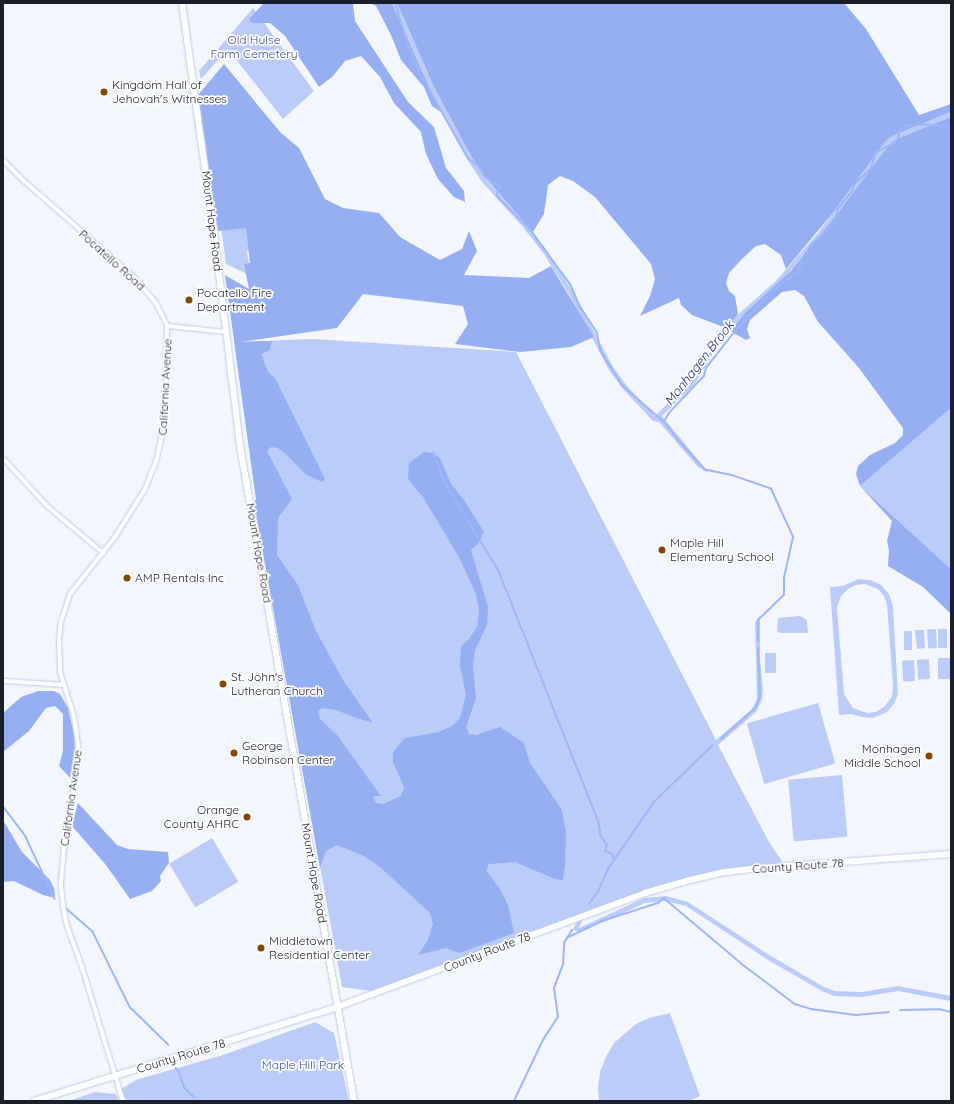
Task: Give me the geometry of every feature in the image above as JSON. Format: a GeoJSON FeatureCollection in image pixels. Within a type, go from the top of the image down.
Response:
{"type":"FeatureCollection","features":[{"type":"Feature","properties":{"kind":"street","name":"Mount Hope Road"},"geometry":{"type":"LineString","coordinates":[[182,3],[242,452],[354,1101]]}},
{"type":"Feature","properties":{"kind":"street","name":"Pocatello Road"},"geometry":{"type":"LineString","coordinates":[[3,160],[24,181],[134,277],[156,303],[167,326]]}},
{"type":"Feature","properties":{"kind":"street"},"geometry":{"type":"LineString","coordinates":[[167,326],[227,332]]}},
{"type":"Feature","properties":{"kind":"street","name":"California Avenue"},"geometry":{"type":"LineString","coordinates":[[123,1101],[82,967],[67,926],[63,906],[61,886],[64,848],[76,772],[78,744],[75,720],[63,685],[59,650],[63,612],[70,594],[75,585],[115,537],[145,488],[159,452],[165,420],[167,326]]}},
{"type":"Feature","properties":{"kind":"street"},"geometry":{"type":"LineString","coordinates":[[3,458],[46,505],[103,553]]}},
{"type":"Feature","properties":{"kind":"street"},"geometry":{"type":"LineString","coordinates":[[3,681],[63,685]]}},
{"type":"Feature","properties":{"kind":"street","name":"County Route 78"},"geometry":{"type":"LineString","coordinates":[[34,1101],[338,1007],[645,893],[690,880],[726,872],[761,868],[951,854]]}},
{"type":"Feature","properties":{"kind":"green space"},"geometry":{"type":"Polygon","coordinates":[[[392,3],[397,3],[434,87],[471,156],[486,179],[526,222],[548,252],[573,292],[613,367],[627,386],[655,416],[690,381],[733,319],[776,281],[818,233],[885,142],[892,136],[951,112],[951,117],[894,140],[888,146],[821,236],[779,284],[756,303],[737,322],[714,352],[694,385],[662,416],[709,473],[698,467],[659,422],[653,421],[623,389],[609,370],[569,294],[544,254],[522,226],[482,182],[467,159],[430,89],[392,3]]]}},
{"type":"Feature","properties":{"kind":"green space","name":"Old Hulse Farm Cemetery"},"geometry":{"type":"Polygon","coordinates":[[[253,8],[314,91],[283,119],[228,49],[201,79],[199,71],[253,8]]]}},
{"type":"Feature","properties":{"kind":"green space"},"geometry":{"type":"Polygon","coordinates":[[[248,215],[254,250],[247,251],[251,276],[226,264],[220,219],[248,215]]]}},
{"type":"Feature","properties":{"kind":"green space"},"geometry":{"type":"Polygon","coordinates":[[[313,339],[516,352],[716,740],[752,709],[757,699],[755,622],[760,616],[760,660],[763,690],[762,700],[756,712],[718,745],[769,842],[785,866],[736,869],[678,883],[584,916],[579,928],[644,898],[666,896],[688,902],[771,956],[824,987],[835,991],[862,992],[898,986],[951,996],[951,1001],[898,991],[862,997],[834,996],[822,991],[768,960],[686,906],[665,901],[645,903],[577,934],[577,931],[573,930],[578,919],[372,991],[342,987],[254,503],[256,499],[234,342],[313,339]]]}},
{"type":"Feature","properties":{"kind":"green space"},"geometry":{"type":"Polygon","coordinates":[[[951,408],[951,569],[860,486],[951,408]]]}},
{"type":"Feature","properties":{"kind":"green space"},"geometry":{"type":"Polygon","coordinates":[[[858,579],[870,580],[881,585],[889,594],[893,606],[898,694],[894,704],[887,712],[873,718],[851,714],[839,715],[830,587],[843,586],[858,579]],[[865,584],[856,585],[848,589],[841,596],[837,608],[844,694],[853,708],[867,713],[876,712],[885,706],[892,696],[893,686],[887,604],[884,596],[878,589],[865,584]]]}},
{"type":"Feature","properties":{"kind":"green space"},"geometry":{"type":"Polygon","coordinates":[[[800,616],[807,620],[808,633],[780,633],[777,631],[778,618],[800,616]]]}},
{"type":"Feature","properties":{"kind":"green space"},"geometry":{"type":"Polygon","coordinates":[[[927,629],[936,629],[937,648],[928,648],[927,629]]]}},
{"type":"Feature","properties":{"kind":"green space"},"geometry":{"type":"Polygon","coordinates":[[[938,629],[947,629],[947,648],[938,648],[938,629]]]}},
{"type":"Feature","properties":{"kind":"green space"},"geometry":{"type":"Polygon","coordinates":[[[915,630],[924,630],[925,648],[917,649],[915,630]]]}},
{"type":"Feature","properties":{"kind":"green space"},"geometry":{"type":"Polygon","coordinates":[[[904,631],[912,631],[912,650],[904,650],[904,631]]]}},
{"type":"Feature","properties":{"kind":"green space"},"geometry":{"type":"Polygon","coordinates":[[[765,653],[776,653],[776,673],[765,673],[765,653]]]}},
{"type":"Feature","properties":{"kind":"green space"},"geometry":{"type":"Polygon","coordinates":[[[938,658],[950,658],[950,679],[938,679],[938,658]]]}},
{"type":"Feature","properties":{"kind":"green space"},"geometry":{"type":"Polygon","coordinates":[[[929,659],[930,679],[918,680],[917,660],[929,659]]]}},
{"type":"Feature","properties":{"kind":"green space"},"geometry":{"type":"Polygon","coordinates":[[[914,660],[915,681],[903,682],[902,661],[914,660]]]}},
{"type":"Feature","properties":{"kind":"green space"},"geometry":{"type":"Polygon","coordinates":[[[818,703],[835,764],[764,784],[747,723],[818,703]]]}},
{"type":"Feature","properties":{"kind":"green space"},"geometry":{"type":"Polygon","coordinates":[[[842,775],[847,837],[794,841],[788,780],[842,775]]]}},
{"type":"Feature","properties":{"kind":"green space"},"geometry":{"type":"Polygon","coordinates":[[[212,838],[238,882],[195,907],[169,864],[212,838]]]}},
{"type":"Feature","properties":{"kind":"green space"},"geometry":{"type":"Polygon","coordinates":[[[670,1013],[700,1096],[689,1101],[599,1101],[598,1088],[600,1072],[614,1043],[636,1024],[649,1018],[670,1013]]]}},
{"type":"Feature","properties":{"kind":"green space","name":"Maple Hill Park"},"geometry":{"type":"Polygon","coordinates":[[[315,1022],[334,1033],[349,1101],[127,1101],[121,1089],[136,1080],[223,1055],[315,1022]]]}},
{"type":"Feature","properties":{"kind":"green space"},"geometry":{"type":"Polygon","coordinates":[[[95,1092],[116,1094],[119,1101],[69,1101],[95,1092]]]}},
{"type":"Feature","properties":{"kind":"shaded area"},"geometry":{"type":"Polygon","coordinates":[[[264,3],[356,3],[353,4],[355,21],[408,102],[434,127],[446,168],[464,191],[465,202],[454,197],[438,179],[426,154],[421,132],[394,103],[380,77],[361,56],[345,61],[333,76],[319,87],[285,36],[270,23],[252,23],[249,19],[264,3]]]}},
{"type":"Feature","properties":{"kind":"shaded area"},"geometry":{"type":"Polygon","coordinates":[[[370,3],[392,3],[430,89],[444,114],[432,106],[424,87],[401,60],[391,35],[376,6],[370,3]]]}},
{"type":"Feature","properties":{"kind":"shaded area"},"geometry":{"type":"Polygon","coordinates":[[[397,3],[844,3],[866,29],[919,115],[951,104],[951,112],[892,136],[885,142],[832,214],[786,269],[781,255],[765,244],[756,246],[742,259],[729,273],[726,283],[729,291],[735,296],[738,314],[726,328],[692,315],[681,305],[679,298],[640,316],[650,296],[655,279],[651,264],[595,197],[573,181],[560,176],[548,185],[544,214],[533,232],[486,178],[471,156],[434,87],[397,3]]]}},
{"type":"Feature","properties":{"kind":"shaded area"},"geometry":{"type":"Polygon","coordinates":[[[224,64],[280,132],[299,148],[325,199],[343,208],[379,213],[400,237],[440,260],[462,249],[469,231],[477,251],[464,275],[529,278],[551,266],[594,337],[571,347],[520,352],[455,344],[468,324],[463,306],[363,294],[337,328],[240,342],[272,341],[270,350],[261,354],[268,372],[275,378],[325,479],[322,482],[305,474],[286,454],[278,448],[271,447],[267,451],[292,499],[278,518],[277,555],[298,585],[316,631],[343,680],[373,723],[336,710],[322,708],[318,711],[320,719],[337,735],[381,796],[373,796],[376,803],[383,804],[401,796],[404,787],[393,762],[393,752],[405,738],[439,732],[452,726],[460,718],[466,694],[460,666],[461,646],[469,639],[477,627],[479,610],[476,594],[459,557],[423,497],[408,479],[409,463],[424,452],[432,453],[440,458],[451,484],[464,500],[484,532],[478,544],[471,550],[488,607],[487,625],[475,650],[473,666],[476,698],[466,727],[469,734],[476,735],[500,727],[524,743],[530,763],[562,810],[566,833],[565,864],[563,880],[555,879],[515,862],[489,864],[486,870],[500,889],[508,905],[514,933],[459,953],[446,948],[418,955],[428,940],[433,923],[429,912],[380,867],[364,856],[337,845],[326,851],[320,868],[254,503],[256,499],[225,275],[249,289],[244,264],[250,263],[246,228],[218,231],[198,95],[224,64]]]}},
{"type":"Feature","properties":{"kind":"shaded area"},"geometry":{"type":"Polygon","coordinates":[[[951,117],[951,408],[860,486],[856,474],[858,466],[870,455],[895,443],[903,435],[903,428],[859,368],[818,322],[804,296],[795,290],[782,292],[750,320],[747,329],[750,338],[746,340],[730,331],[745,313],[790,272],[835,217],[894,140],[951,117]]]}},
{"type":"Feature","properties":{"kind":"shaded area"},"geometry":{"type":"Polygon","coordinates":[[[860,486],[951,569],[951,614],[923,587],[888,566],[889,550],[887,541],[892,521],[860,486]]]}},
{"type":"Feature","properties":{"kind":"shaded area"},"geometry":{"type":"Polygon","coordinates":[[[38,691],[54,691],[60,694],[68,708],[74,734],[75,749],[72,780],[59,766],[63,751],[63,714],[55,706],[46,708],[29,731],[3,752],[3,713],[21,697],[38,691]]]}},
{"type":"Feature","properties":{"kind":"shaded area"},"geometry":{"type":"Polygon","coordinates":[[[78,803],[117,845],[128,849],[168,852],[169,863],[160,876],[161,881],[152,891],[130,899],[106,865],[72,826],[78,803]]]}},
{"type":"Feature","properties":{"kind":"shaded area"},"geometry":{"type":"Polygon","coordinates":[[[3,820],[22,852],[50,880],[54,888],[55,896],[51,897],[43,895],[14,881],[3,882],[3,820]]]}},
{"type":"Feature","properties":{"kind":"waterway"},"geometry":{"type":"LineString","coordinates":[[396,3],[404,33],[420,73],[468,158],[478,165],[486,178],[500,186],[497,196],[529,228],[571,285],[580,306],[597,332],[601,351],[622,385],[663,421]]}},
{"type":"Feature","properties":{"kind":"waterway","name":"Monhagen Brook"},"geometry":{"type":"LineString","coordinates":[[758,641],[758,620],[784,595],[784,578],[793,537],[771,489],[734,476],[705,470],[664,422],[669,413],[704,376],[706,368],[735,331],[771,292],[799,271],[802,259],[812,244],[836,222],[837,210],[851,193],[856,182],[871,169],[876,152],[895,143],[898,139],[899,131],[905,126],[919,124],[951,127]]}},
{"type":"Feature","properties":{"kind":"waterway"},"geometry":{"type":"LineString","coordinates":[[434,452],[444,481],[499,571],[599,822],[601,836],[607,845],[606,851],[613,854],[614,861]]}},
{"type":"Feature","properties":{"kind":"waterway","name":"Monhagen Brook"},"geometry":{"type":"LineString","coordinates":[[721,739],[756,707],[760,696],[758,649]]}},
{"type":"Feature","properties":{"kind":"waterway","name":"Monhagen Brook"},"geometry":{"type":"LineString","coordinates":[[589,904],[599,890],[608,869],[654,802],[712,746]]}},
{"type":"Feature","properties":{"kind":"waterway"},"geometry":{"type":"LineString","coordinates":[[3,806],[26,837],[55,899]]}},
{"type":"Feature","properties":{"kind":"waterway"},"geometry":{"type":"LineString","coordinates":[[567,938],[602,921],[658,903],[664,898],[742,964],[795,1004],[811,1009],[856,1015],[889,1012]]}},
{"type":"Feature","properties":{"kind":"waterway"},"geometry":{"type":"LineString","coordinates":[[67,909],[93,932],[130,1007],[169,1045]]}},
{"type":"Feature","properties":{"kind":"waterway","name":"Monhagen Brook"},"geometry":{"type":"LineString","coordinates":[[514,1101],[543,1040],[558,1017],[554,988],[563,964],[564,943],[572,930]]}},
{"type":"Feature","properties":{"kind":"waterway"},"geometry":{"type":"LineString","coordinates":[[900,1010],[939,1009],[951,1012]]}},
{"type":"Feature","properties":{"kind":"waterway"},"geometry":{"type":"LineString","coordinates":[[176,1068],[179,1071],[185,1088],[194,1097]]}},
{"type":"Feature","properties":{"kind":"place","name":"Kingdom Hall of Jehovah's Witnesses"},"geometry":{"type":"Point","coordinates":[104,92]}},
{"type":"Feature","properties":{"kind":"place","name":"Pocatello Fire Department"},"geometry":{"type":"Point","coordinates":[189,300]}},
{"type":"Feature","properties":{"kind":"place","name":"Maple Hill Elementary School"},"geometry":{"type":"Point","coordinates":[662,550]}},
{"type":"Feature","properties":{"kind":"place","name":"AMP Rentals Inc"},"geometry":{"type":"Point","coordinates":[127,578]}},
{"type":"Feature","properties":{"kind":"place","name":"St. John's Lutheran Church"},"geometry":{"type":"Point","coordinates":[223,684]}},
{"type":"Feature","properties":{"kind":"place","name":"George Robinson Center"},"geometry":{"type":"Point","coordinates":[234,753]}},
{"type":"Feature","properties":{"kind":"place","name":"Monhagen Middle School"},"geometry":{"type":"Point","coordinates":[929,756]}},
{"type":"Feature","properties":{"kind":"place","name":"Orange County AHRC"},"geometry":{"type":"Point","coordinates":[247,817]}},
{"type":"Feature","properties":{"kind":"place","name":"Middletown Residential Center"},"geometry":{"type":"Point","coordinates":[261,948]}}]}
